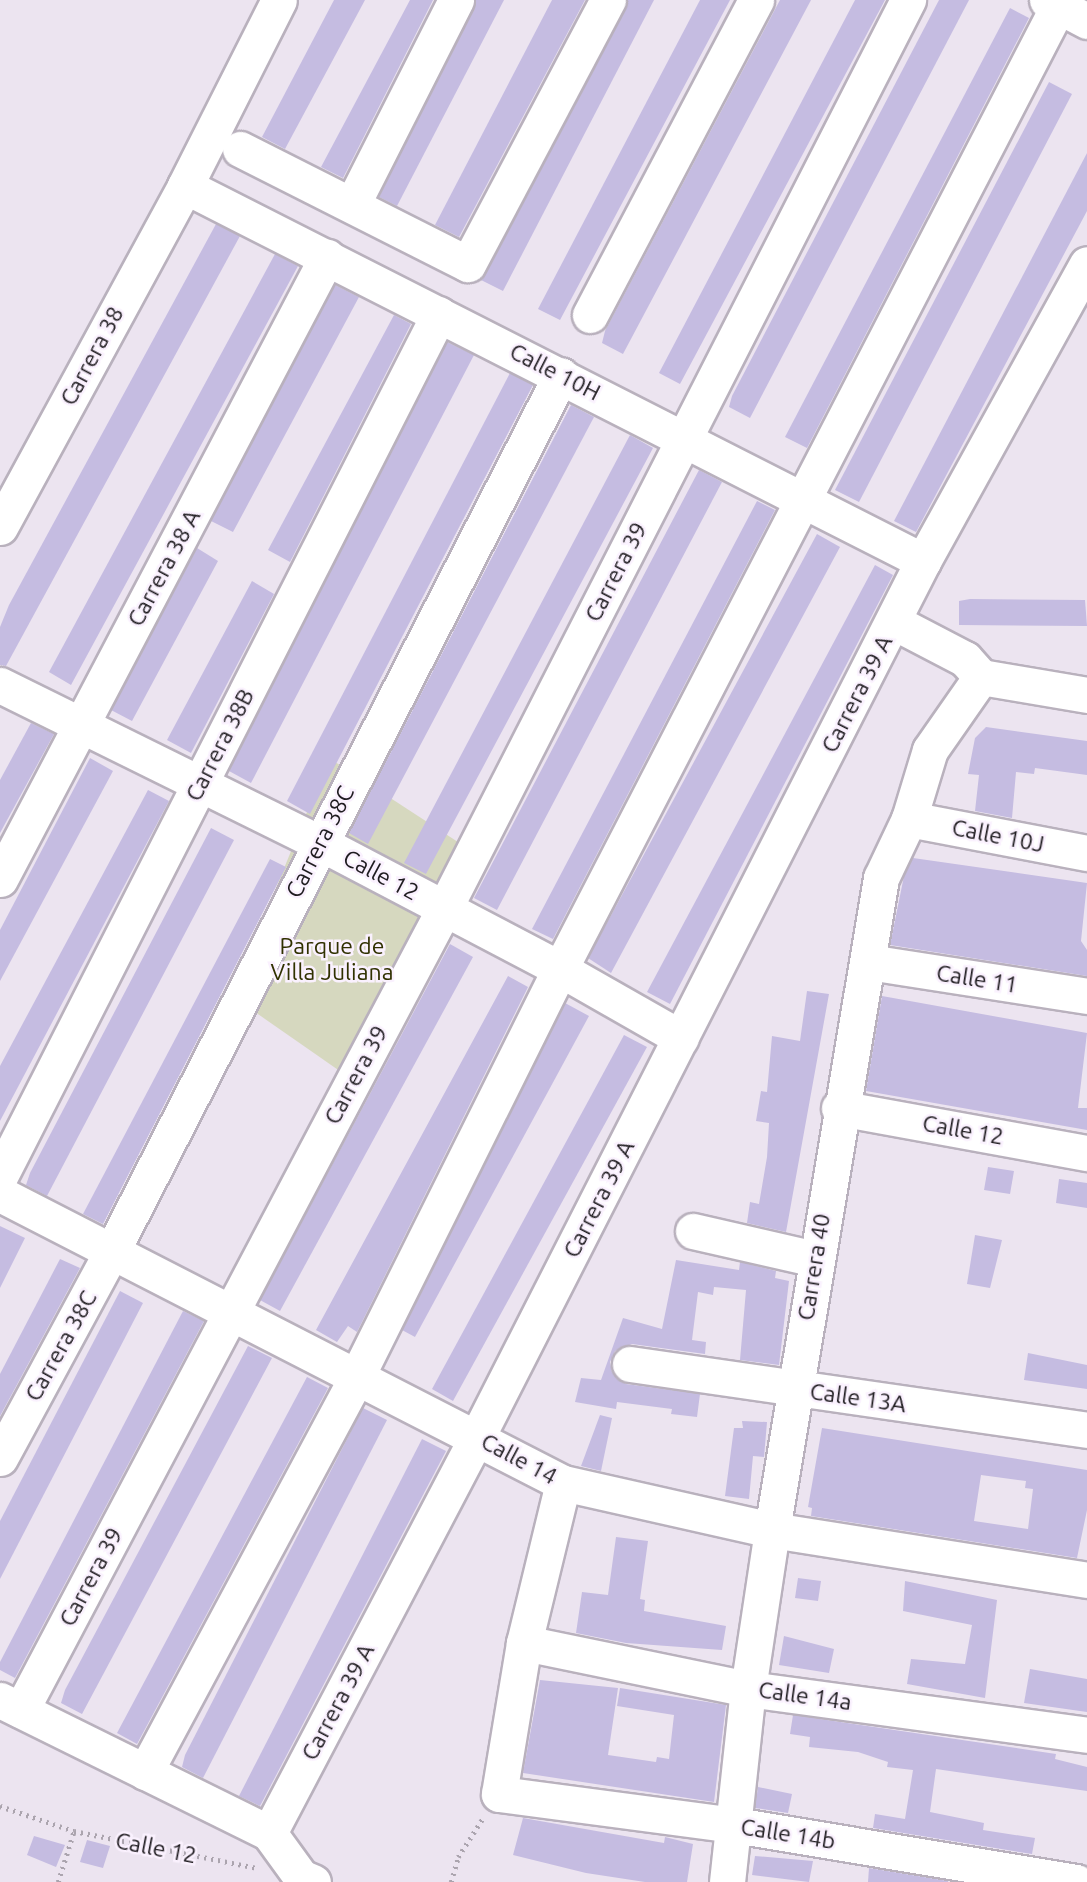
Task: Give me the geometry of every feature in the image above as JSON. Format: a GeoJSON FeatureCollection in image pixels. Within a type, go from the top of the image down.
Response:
{"type":"FeatureCollection","features":[{"type":"Feature","properties":{"kind":"street","name":"Carrera 38"},"geometry":{"type":"LineString","coordinates":[[0,527],[185,186],[279,0]]}},
{"type":"Feature","properties":{"kind":"street"},"geometry":{"type":"LineString","coordinates":[[352,205],[456,0]]}},
{"type":"Feature","properties":{"kind":"street"},"geometry":{"type":"LineString","coordinates":[[240,149],[468,264],[608,0]]}},
{"type":"Feature","properties":{"kind":"street"},"geometry":{"type":"LineString","coordinates":[[590,315],[756,0]]}},
{"type":"Feature","properties":{"kind":"street","name":"Carrera 39"},"geometry":{"type":"LineString","coordinates":[[10,1705],[231,1312],[444,909],[908,0]]}},
{"type":"Feature","properties":{"kind":"street"},"geometry":{"type":"LineString","coordinates":[[145,1772],[357,1376],[560,969],[1064,9]]}},
{"type":"Feature","properties":{"kind":"street","name":"Calle 10H"},"geometry":{"type":"LineString","coordinates":[[185,186],[685,437],[805,502],[923,561]]}},
{"type":"Feature","properties":{"kind":"street","name":"Carrera 38 A"},"geometry":{"type":"LineString","coordinates":[[0,879],[327,257]]}},
{"type":"Feature","properties":{"kind":"street","name":"Carrera 39 A"},"geometry":{"type":"LineString","coordinates":[[270,1833],[477,1437],[923,561],[1087,264]]}},
{"type":"Feature","properties":{"kind":"street","name":"Carrera 38B"},"geometry":{"type":"LineString","coordinates":[[0,1176],[439,314]]}},
{"type":"Feature","properties":{"kind":"street","name":"Carrera 38C"},"geometry":{"type":"LineString","coordinates":[[0,1458],[112,1251],[561,375]]}},
{"type":"Feature","properties":{"kind":"street"},"geometry":{"type":"LineString","coordinates":[[894,622],[965,659],[981,677],[1087,695]]}},
{"type":"Feature","properties":{"kind":"street","name":"Carrera 40"},"geometry":{"type":"LineString","coordinates":[[727,1882],[748,1689],[772,1530],[839,1108],[868,962],[881,878],[909,819],[930,750],[981,677]]}},
{"type":"Feature","properties":{"kind":"street","name":"Calle 12"},"geometry":{"type":"LineString","coordinates":[[0,685],[320,843],[560,969],[681,1038]]}},
{"type":"Feature","properties":{"kind":"street","name":"Calle 10J"},"geometry":{"type":"LineString","coordinates":[[909,819],[1087,853]]}},
{"type":"Feature","properties":{"kind":"street","name":"Calle 11"},"geometry":{"type":"LineString","coordinates":[[868,962],[1087,996]]}},
{"type":"Feature","properties":{"kind":"street","name":"Calle 12"},"geometry":{"type":"LineString","coordinates":[[839,1108],[1087,1153]]}},
{"type":"Feature","properties":{"kind":"street","name":"Calle 14"},"geometry":{"type":"LineString","coordinates":[[0,1194],[564,1483],[772,1530],[1087,1580]]}},
{"type":"Feature","properties":{"kind":"street"},"geometry":{"type":"LineString","coordinates":[[693,1231],[815,1259]]}},
{"type":"Feature","properties":{"kind":"street","name":"Calle 13A"},"geometry":{"type":"LineString","coordinates":[[630,1364],[1087,1430]]}},
{"type":"Feature","properties":{"kind":"street"},"geometry":{"type":"LineString","coordinates":[[499,1794],[524,1643],[564,1483]]}},
{"type":"Feature","properties":{"kind":"street","name":"Calle 14a"},"geometry":{"type":"LineString","coordinates":[[524,1643],[748,1689],[1087,1735]]}},
{"type":"Feature","properties":{"kind":"street"},"geometry":{"type":"LineString","coordinates":[[10,1705],[270,1833],[307,1880]]}},
{"type":"Feature","properties":{"kind":"street","name":"Calle 14b"},"geometry":{"type":"LineString","coordinates":[[499,1794],[735,1825],[1076,1882]]}},
{"type":"Feature","properties":{"kind":"path"},"geometry":{"type":"LineString","coordinates":[[451,1882],[458,1857],[499,1794]]}},
{"type":"Feature","properties":{"kind":"path","name":"Calle 12"},"geometry":{"type":"LineString","coordinates":[[0,1806],[74,1831],[307,1880]]}},
{"type":"Feature","properties":{"kind":"path"},"geometry":{"type":"LineString","coordinates":[[58,1882],[74,1831]]}},
{"type":"Feature","properties":{"kind":"green space","name":"Parque de Villa Juliana"},"geometry":{"type":"Polygon","coordinates":[[[329,758],[461,844],[367,1090],[232,996],[329,758]]]}},
{"type":"Feature","properties":{"kind":"building"},"geometry":{"type":"Polygon","coordinates":[[[334,0],[365,0],[285,149],[262,137],[334,0]]]}},
{"type":"Feature","properties":{"kind":"building"},"geometry":{"type":"Polygon","coordinates":[[[410,0],[433,0],[343,178],[321,167],[410,0]]]}},
{"type":"Feature","properties":{"kind":"building"},"geometry":{"type":"Polygon","coordinates":[[[476,0],[504,0],[397,206],[379,197],[476,0]]]}},
{"type":"Feature","properties":{"kind":"building"},"geometry":{"type":"Polygon","coordinates":[[[552,0],[585,0],[459,237],[435,225],[552,0]]]}},
{"type":"Feature","properties":{"kind":"building"},"geometry":{"type":"Polygon","coordinates":[[[628,0],[654,0],[503,291],[481,280],[628,0]]]}},
{"type":"Feature","properties":{"kind":"building"},"geometry":{"type":"Polygon","coordinates":[[[700,0],[730,0],[560,320],[538,309],[700,0]]]}},
{"type":"Feature","properties":{"kind":"building"},"geometry":{"type":"Polygon","coordinates":[[[780,0],[811,0],[623,354],[602,343],[605,331],[780,0]]]}},
{"type":"Feature","properties":{"kind":"building"},"geometry":{"type":"Polygon","coordinates":[[[855,0],[885,0],[680,384],[659,373],[855,0]]]}},
{"type":"Feature","properties":{"kind":"building"},"geometry":{"type":"Polygon","coordinates":[[[939,0],[969,0],[750,418],[729,407],[732,396],[939,0]]]}},
{"type":"Feature","properties":{"kind":"building"},"geometry":{"type":"Polygon","coordinates":[[[1010,8],[1029,18],[807,448],[785,437],[1010,8]]]}},
{"type":"Feature","properties":{"kind":"building"},"geometry":{"type":"Polygon","coordinates":[[[1049,82],[1072,94],[859,502],[835,490],[1049,82]]]}},
{"type":"Feature","properties":{"kind":"building"},"geometry":{"type":"Polygon","coordinates":[[[1087,153],[1087,211],[916,532],[894,521],[1087,153]]]}},
{"type":"Feature","properties":{"kind":"building"},"geometry":{"type":"Polygon","coordinates":[[[216,224],[240,236],[6,666],[0,665],[0,627],[9,605],[216,224]]]}},
{"type":"Feature","properties":{"kind":"building"},"geometry":{"type":"Polygon","coordinates":[[[275,254],[298,266],[71,685],[49,672],[275,254]]]}},
{"type":"Feature","properties":{"kind":"building"},"geometry":{"type":"Polygon","coordinates":[[[335,285],[359,297],[233,532],[211,521],[335,285]]]}},
{"type":"Feature","properties":{"kind":"building"},"geometry":{"type":"Polygon","coordinates":[[[394,315],[411,324],[290,562],[268,550],[394,315]]]}},
{"type":"Feature","properties":{"kind":"building"},"geometry":{"type":"Polygon","coordinates":[[[447,342],[474,355],[251,783],[229,771],[447,342]]]}},
{"type":"Feature","properties":{"kind":"building"},"geometry":{"type":"Polygon","coordinates":[[[510,373],[533,385],[310,814],[287,801],[510,373]]]}},
{"type":"Feature","properties":{"kind":"building"},"geometry":{"type":"Polygon","coordinates":[[[571,405],[594,417],[368,844],[349,833],[571,405]]]}},
{"type":"Feature","properties":{"kind":"building"},"geometry":{"type":"Polygon","coordinates":[[[630,435],[653,448],[426,874],[404,863],[630,435]]]}},
{"type":"Feature","properties":{"kind":"building"},"geometry":{"type":"Polygon","coordinates":[[[699,470],[722,482],[497,910],[474,898],[699,470]]]}},
{"type":"Feature","properties":{"kind":"building"},"geometry":{"type":"Polygon","coordinates":[[[757,501],[775,510],[553,939],[532,929],[757,501]]]}},
{"type":"Feature","properties":{"kind":"building"},"geometry":{"type":"Polygon","coordinates":[[[817,534],[840,547],[611,973],[588,958],[817,534]]]}},
{"type":"Feature","properties":{"kind":"building"},"geometry":{"type":"Polygon","coordinates":[[[197,548],[218,561],[132,721],[111,710],[197,548]]]}},
{"type":"Feature","properties":{"kind":"building"},"geometry":{"type":"Polygon","coordinates":[[[875,565],[893,575],[670,1004],[647,992],[875,565]]]}},
{"type":"Feature","properties":{"kind":"building"},"geometry":{"type":"Polygon","coordinates":[[[252,581],[274,594],[191,753],[167,740],[252,581]]]}},
{"type":"Feature","properties":{"kind":"building"},"geometry":{"type":"Polygon","coordinates":[[[1085,600],[1087,626],[959,625],[959,601],[1085,600]]]}},
{"type":"Feature","properties":{"kind":"building"},"geometry":{"type":"Polygon","coordinates":[[[31,723],[54,734],[0,833],[0,780],[31,723]]]}},
{"type":"Feature","properties":{"kind":"building"},"geometry":{"type":"Polygon","coordinates":[[[986,727],[1087,741],[1087,775],[1035,768],[1034,774],[1016,772],[1012,818],[975,811],[979,775],[968,774],[975,738],[986,727]]]}},
{"type":"Feature","properties":{"kind":"building"},"geometry":{"type":"Polygon","coordinates":[[[90,758],[113,771],[0,981],[0,930],[90,758]]]}},
{"type":"Feature","properties":{"kind":"building"},"geometry":{"type":"Polygon","coordinates":[[[148,790],[169,801],[0,1121],[0,1066],[148,790]]]}},
{"type":"Feature","properties":{"kind":"building"},"geometry":{"type":"Polygon","coordinates":[[[211,828],[234,840],[47,1196],[26,1185],[30,1173],[211,828]]]}},
{"type":"Feature","properties":{"kind":"building"},"geometry":{"type":"Polygon","coordinates":[[[913,858],[1087,883],[1081,941],[1087,950],[1087,976],[890,945],[904,876],[913,858]]]}},
{"type":"Feature","properties":{"kind":"building"},"geometry":{"type":"Polygon","coordinates":[[[270,859],[286,867],[103,1224],[83,1214],[270,859]]]}},
{"type":"Feature","properties":{"kind":"building"},"geometry":{"type":"Polygon","coordinates":[[[450,944],[473,957],[280,1311],[260,1300],[450,944]]]}},
{"type":"Feature","properties":{"kind":"building"},"geometry":{"type":"Polygon","coordinates":[[[508,976],[528,987],[357,1332],[348,1326],[337,1342],[316,1330],[508,976]]]}},
{"type":"Feature","properties":{"kind":"building"},"geometry":{"type":"Polygon","coordinates":[[[807,991],[829,994],[786,1232],[747,1223],[750,1202],[759,1204],[767,1157],[769,1123],[756,1121],[761,1091],[767,1092],[772,1036],[800,1041],[807,991]]]}},
{"type":"Feature","properties":{"kind":"building"},"geometry":{"type":"Polygon","coordinates":[[[882,996],[1087,1033],[1078,1108],[1087,1108],[1087,1130],[866,1091],[882,996]]]}},
{"type":"Feature","properties":{"kind":"building"},"geometry":{"type":"Polygon","coordinates":[[[565,1003],[589,1016],[415,1337],[402,1330],[565,1003]]]}},
{"type":"Feature","properties":{"kind":"building"},"geometry":{"type":"Polygon","coordinates":[[[624,1035],[647,1047],[453,1401],[432,1389],[624,1035]]]}},
{"type":"Feature","properties":{"kind":"building"},"geometry":{"type":"Polygon","coordinates":[[[988,1167],[1014,1171],[1010,1194],[984,1190],[988,1167]]]}},
{"type":"Feature","properties":{"kind":"building"},"geometry":{"type":"Polygon","coordinates":[[[1059,1179],[1087,1183],[1087,1208],[1056,1203],[1059,1179]]]}},
{"type":"Feature","properties":{"kind":"building"},"geometry":{"type":"Polygon","coordinates":[[[0,1226],[25,1238],[0,1288],[0,1226]]]}},
{"type":"Feature","properties":{"kind":"building"},"geometry":{"type":"Polygon","coordinates":[[[975,1235],[1002,1240],[990,1288],[967,1284],[975,1235]]]}},
{"type":"Feature","properties":{"kind":"building"},"geometry":{"type":"Polygon","coordinates":[[[60,1259],[80,1268],[0,1416],[0,1374],[60,1259]]]}},
{"type":"Feature","properties":{"kind":"building"},"geometry":{"type":"Polygon","coordinates":[[[676,1260],[739,1270],[740,1262],[776,1271],[775,1278],[789,1281],[779,1365],[740,1360],[746,1290],[714,1287],[713,1295],[698,1292],[692,1340],[706,1342],[705,1354],[632,1344],[615,1351],[610,1362],[612,1372],[626,1384],[700,1394],[697,1417],[671,1414],[672,1409],[617,1402],[616,1409],[575,1402],[581,1378],[601,1380],[623,1318],[662,1329],[676,1260]]]}},
{"type":"Feature","properties":{"kind":"building"},"geometry":{"type":"Polygon","coordinates":[[[120,1291],[143,1303],[0,1579],[0,1521],[120,1291]]]}},
{"type":"Feature","properties":{"kind":"building"},"geometry":{"type":"Polygon","coordinates":[[[183,1311],[204,1321],[15,1678],[0,1670],[0,1662],[183,1311]]]}},
{"type":"Feature","properties":{"kind":"building"},"geometry":{"type":"Polygon","coordinates":[[[248,1346],[272,1358],[82,1714],[61,1703],[65,1690],[248,1346]]]}},
{"type":"Feature","properties":{"kind":"building"},"geometry":{"type":"Polygon","coordinates":[[[1028,1353],[1087,1365],[1087,1389],[1024,1380],[1028,1353]]]}},
{"type":"Feature","properties":{"kind":"building"},"geometry":{"type":"Polygon","coordinates":[[[307,1377],[328,1388],[137,1744],[117,1733],[307,1377]]]}},
{"type":"Feature","properties":{"kind":"building"},"geometry":{"type":"Polygon","coordinates":[[[363,1408],[387,1420],[203,1778],[182,1767],[185,1755],[363,1408]]]}},
{"type":"Feature","properties":{"kind":"building"},"geometry":{"type":"Polygon","coordinates":[[[600,1415],[612,1418],[601,1471],[581,1466],[600,1415]]]}},
{"type":"Feature","properties":{"kind":"building"},"geometry":{"type":"Polygon","coordinates":[[[742,1421],[767,1422],[764,1457],[753,1456],[749,1499],[725,1496],[734,1428],[743,1428],[742,1421]]]}},
{"type":"Feature","properties":{"kind":"building"},"geometry":{"type":"Polygon","coordinates":[[[822,1428],[1087,1470],[1087,1510],[1077,1558],[811,1516],[812,1508],[808,1507],[822,1428]],[[981,1475],[974,1521],[1028,1529],[1033,1489],[1025,1488],[1026,1481],[981,1475]]]}},
{"type":"Feature","properties":{"kind":"building"},"geometry":{"type":"Polygon","coordinates":[[[422,1439],[446,1451],[260,1806],[239,1796],[422,1439]]]}},
{"type":"Feature","properties":{"kind":"building"},"geometry":{"type":"Polygon","coordinates":[[[616,1537],[648,1541],[640,1599],[645,1600],[644,1611],[726,1626],[722,1650],[626,1643],[576,1633],[582,1592],[608,1595],[616,1537]]]}},
{"type":"Feature","properties":{"kind":"building"},"geometry":{"type":"Polygon","coordinates":[[[798,1578],[821,1581],[818,1601],[795,1598],[798,1578]]]}},
{"type":"Feature","properties":{"kind":"building"},"geometry":{"type":"Polygon","coordinates":[[[905,1581],[997,1600],[985,1698],[907,1684],[911,1659],[965,1664],[972,1625],[903,1611],[905,1581]]]}},
{"type":"Feature","properties":{"kind":"building"},"geometry":{"type":"Polygon","coordinates":[[[784,1636],[834,1649],[829,1673],[779,1665],[784,1636]]]}},
{"type":"Feature","properties":{"kind":"building"},"geometry":{"type":"Polygon","coordinates":[[[1030,1669],[1087,1679],[1087,1712],[1024,1703],[1030,1669]]]}},
{"type":"Feature","properties":{"kind":"building"},"geometry":{"type":"Polygon","coordinates":[[[540,1680],[618,1688],[608,1755],[656,1762],[657,1757],[669,1759],[674,1715],[617,1706],[620,1688],[726,1705],[714,1802],[523,1773],[540,1680]]]}},
{"type":"Feature","properties":{"kind":"building"},"geometry":{"type":"Polygon","coordinates":[[[793,1715],[1056,1754],[1055,1759],[1087,1767],[1087,1791],[936,1769],[930,1812],[984,1823],[983,1830],[1035,1838],[1032,1854],[873,1828],[875,1814],[905,1819],[913,1770],[887,1767],[888,1762],[858,1752],[809,1747],[810,1737],[790,1734],[793,1715]]]}},
{"type":"Feature","properties":{"kind":"building"},"geometry":{"type":"Polygon","coordinates":[[[758,1787],[792,1794],[788,1813],[755,1808],[758,1787]]]}},
{"type":"Feature","properties":{"kind":"building"},"geometry":{"type":"Polygon","coordinates":[[[523,1818],[664,1843],[665,1837],[693,1844],[687,1882],[645,1882],[586,1873],[513,1855],[523,1818]]]}},
{"type":"Feature","properties":{"kind":"building"},"geometry":{"type":"Polygon","coordinates":[[[34,1836],[65,1845],[56,1867],[27,1855],[34,1836]]]}},
{"type":"Feature","properties":{"kind":"building"},"geometry":{"type":"Polygon","coordinates":[[[87,1840],[110,1846],[103,1868],[80,1862],[87,1840]]]}},
{"type":"Feature","properties":{"kind":"building"},"geometry":{"type":"Polygon","coordinates":[[[755,1856],[813,1861],[809,1882],[752,1875],[755,1856]]]}},
{"type":"Feature","properties":{"kind":"building"},"geometry":{"type":"Polygon","coordinates":[[[869,1868],[948,1881],[948,1882],[868,1882],[869,1868]]]}}]}
